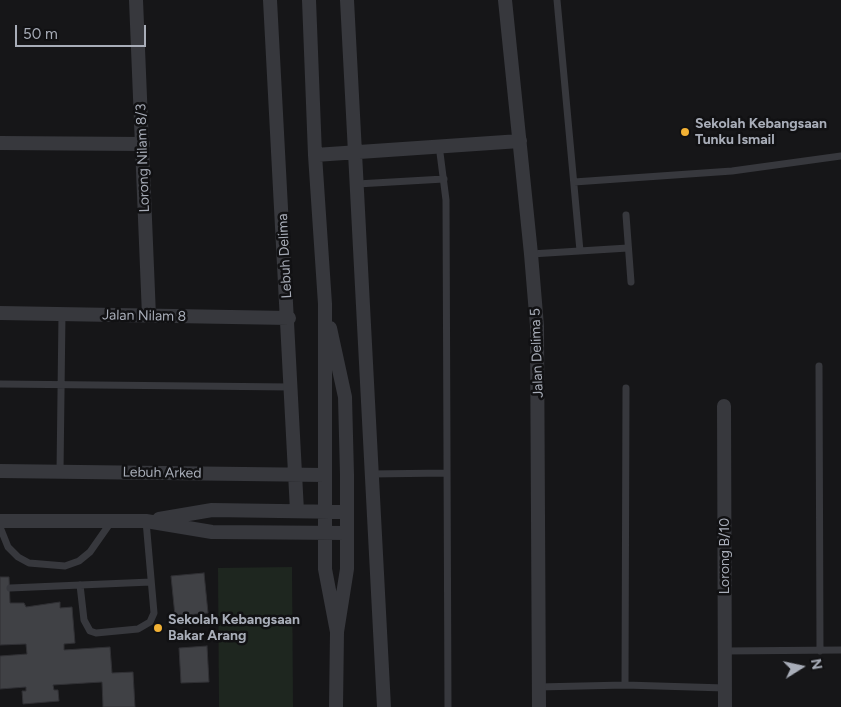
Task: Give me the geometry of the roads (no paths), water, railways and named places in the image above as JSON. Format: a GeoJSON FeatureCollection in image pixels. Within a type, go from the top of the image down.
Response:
{"type":"FeatureCollection","features":[{"type":"Feature","properties":{"kind":"street","name":"Lorong Nilam 8/3"},"geometry":{"type":"LineString","coordinates":[[136,0],[149,316]]}},
{"type":"Feature","properties":{"kind":"street","name":"Lebuh Delima"},"geometry":{"type":"LineString","coordinates":[[270,0],[289,318],[297,511]]}},
{"type":"Feature","properties":{"kind":"street"},"geometry":{"type":"LineString","coordinates":[[309,0],[315,156],[325,304],[325,569],[337,632]]}},
{"type":"Feature","properties":{"kind":"street"},"geometry":{"type":"LineString","coordinates":[[347,0],[384,707]]}},
{"type":"Feature","properties":{"kind":"street","name":"Jalan Delima 5"},"geometry":{"type":"LineString","coordinates":[[505,0],[532,254],[538,392],[539,707]]}},
{"type":"Feature","properties":{"kind":"street"},"geometry":{"type":"LineString","coordinates":[[315,156],[520,140]]}},
{"type":"Feature","properties":{"kind":"street"},"geometry":{"type":"LineString","coordinates":[[0,143],[143,144]]}},
{"type":"Feature","properties":{"kind":"street"},"geometry":{"type":"LineString","coordinates":[[325,304],[345,397],[347,569],[337,632],[336,707]]}},
{"type":"Feature","properties":{"kind":"street","name":"Jalan Nilam 8"},"geometry":{"type":"LineString","coordinates":[[0,313],[289,318]]}},
{"type":"Feature","properties":{"kind":"street","name":"Lorong B/10"},"geometry":{"type":"LineString","coordinates":[[724,406],[725,707]]}},
{"type":"Feature","properties":{"kind":"street","name":"Lebuh Arked"},"geometry":{"type":"LineString","coordinates":[[0,471],[325,475]]}},
{"type":"Feature","properties":{"kind":"street"},"geometry":{"type":"LineString","coordinates":[[0,521],[146,521],[212,510],[347,512]]}},
{"type":"Feature","properties":{"kind":"street"},"geometry":{"type":"LineString","coordinates":[[146,521],[212,532],[347,533]]}},
{"type":"Feature","properties":{"kind":"lane"},"geometry":{"type":"LineString","coordinates":[[557,0],[580,251]]}},
{"type":"Feature","properties":{"kind":"lane"},"geometry":{"type":"LineString","coordinates":[[439,145],[444,179],[448,707]]}},
{"type":"Feature","properties":{"kind":"lane"},"geometry":{"type":"LineString","coordinates":[[574,182],[732,171],[841,156]]}},
{"type":"Feature","properties":{"kind":"lane"},"geometry":{"type":"LineString","coordinates":[[357,184],[444,179]]}},
{"type":"Feature","properties":{"kind":"lane"},"geometry":{"type":"LineString","coordinates":[[626,215],[630,282]]}},
{"type":"Feature","properties":{"kind":"lane"},"geometry":{"type":"LineString","coordinates":[[532,254],[628,248]]}},
{"type":"Feature","properties":{"kind":"lane"},"geometry":{"type":"LineString","coordinates":[[60,472],[62,314]]}},
{"type":"Feature","properties":{"kind":"lane"},"geometry":{"type":"LineString","coordinates":[[819,366],[820,651]]}},
{"type":"Feature","properties":{"kind":"lane"},"geometry":{"type":"LineString","coordinates":[[0,384],[291,387]]}},
{"type":"Feature","properties":{"kind":"lane"},"geometry":{"type":"LineString","coordinates":[[624,685],[626,388]]}},
{"type":"Feature","properties":{"kind":"lane"},"geometry":{"type":"LineString","coordinates":[[371,474],[447,473]]}},
{"type":"Feature","properties":{"kind":"lane"},"geometry":{"type":"LineString","coordinates":[[0,526],[8,546],[18,557],[29,563],[65,566],[79,561],[90,552],[112,521]]}},
{"type":"Feature","properties":{"kind":"lane"},"geometry":{"type":"LineString","coordinates":[[80,585],[84,620],[90,631],[96,633],[138,629],[150,622],[154,613],[146,521]]}},
{"type":"Feature","properties":{"kind":"lane"},"geometry":{"type":"LineString","coordinates":[[10,588],[151,582]]}},
{"type":"Feature","properties":{"kind":"lane"},"geometry":{"type":"LineString","coordinates":[[725,651],[841,650]]}},
{"type":"Feature","properties":{"kind":"lane"},"geometry":{"type":"LineString","coordinates":[[538,687],[624,685],[725,688]]}},
{"type":"Feature","properties":{"kind":"place","name":"Sekolah Kebangsaan Tunku Ismail"},"geometry":{"type":"Point","coordinates":[685,132]}},
{"type":"Feature","properties":{"kind":"place","name":"Sekolah Kebangsaan Bakar Arang"},"geometry":{"type":"Point","coordinates":[158,628]}}]}
